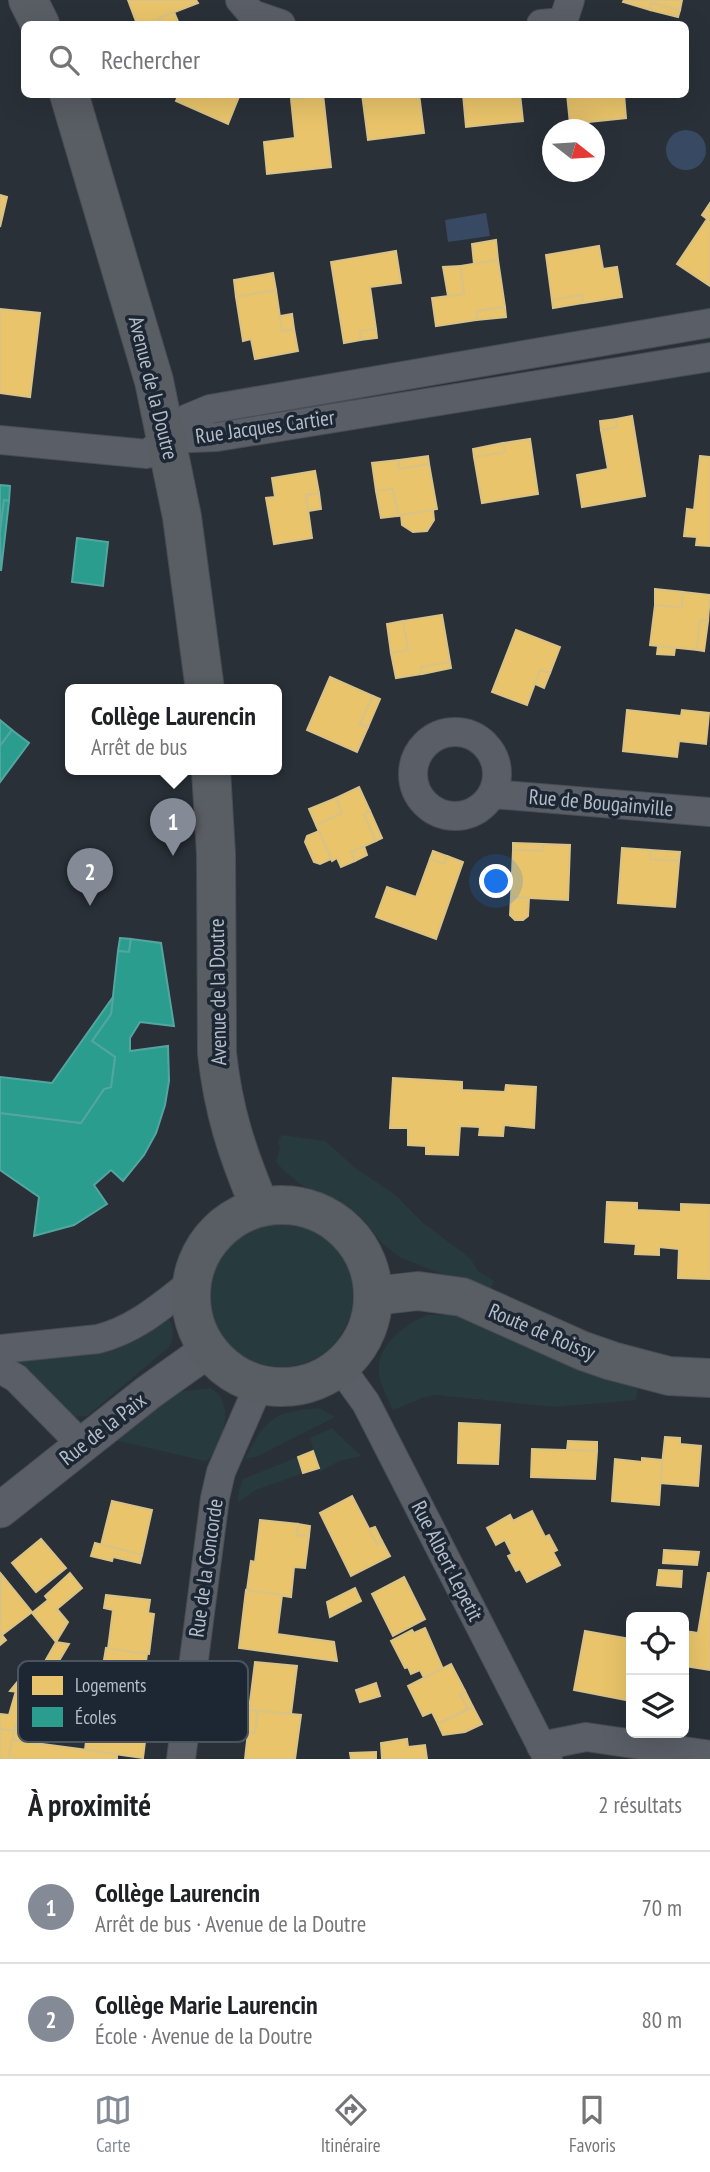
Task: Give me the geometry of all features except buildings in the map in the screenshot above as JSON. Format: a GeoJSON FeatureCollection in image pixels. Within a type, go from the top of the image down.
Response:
{"type":"FeatureCollection","features":[{"type":"Feature","properties":{"kind":"main road"},"geometry":{"type":"LineString","coordinates":[[28,0],[38,21]]}},
{"type":"Feature","properties":{"kind":"main road","name":"Avenue de la Doutre"},"geometry":{"type":"LineString","coordinates":[[70,98],[139,327],[167,439],[189,565],[204,684]]}},
{"type":"Feature","properties":{"kind":"main road","name":"Avenue de la Doutre"},"geometry":{"type":"LineString","coordinates":[[211,775],[216,854],[219,1072],[230,1128],[260,1207]]}},
{"type":"Feature","properties":{"kind":"main road"},"geometry":{"type":"LineString","coordinates":[[287,1204],[314,1210],[338,1223],[357,1243],[370,1269],[374,1296],[370,1322],[358,1347],[340,1367],[316,1382],[288,1388],[259,1385],[239,1378],[222,1366],[208,1350],[196,1329],[190,1305],[191,1283],[199,1255],[214,1234],[236,1217],[260,1207],[287,1204]]}},
{"type":"Feature","properties":{"kind":"main road","name":"Route de Roissy"},"geometry":{"type":"LineString","coordinates":[[374,1296],[418,1291],[462,1297],[583,1351],[639,1370],[669,1376],[710,1378]]}},
{"type":"Feature","properties":{"kind":"street"},"geometry":{"type":"LineString","coordinates":[[240,0],[252,14],[272,21]]}},
{"type":"Feature","properties":{"kind":"street"},"geometry":{"type":"LineString","coordinates":[[563,21],[570,0]]}},
{"type":"Feature","properties":{"kind":"street","name":"Rue Jacques Cartier"},"geometry":{"type":"LineString","coordinates":[[167,439],[186,419],[209,409],[710,323]]}},
{"type":"Feature","properties":{"kind":"street","name":"Rue Jacques Cartier"},"geometry":{"type":"LineString","coordinates":[[167,439],[217,437],[710,357]]}},
{"type":"Feature","properties":{"kind":"street"},"geometry":{"type":"LineString","coordinates":[[0,440],[147,454],[167,439]]}},
{"type":"Feature","properties":{"kind":"street","name":"Rue de Bougainville"},"geometry":{"type":"LineString","coordinates":[[492,794],[710,812]]}},
{"type":"Feature","properties":{"kind":"street"},"geometry":{"type":"LineString","coordinates":[[0,1349],[98,1339],[113,1335],[141,1322],[191,1283]]}},
{"type":"Feature","properties":{"kind":"street","name":"Rue de la Paix"},"geometry":{"type":"LineString","coordinates":[[0,1510],[149,1392],[208,1350]]}},
{"type":"Feature","properties":{"kind":"street","name":"Rue Albert Lepetit"},"geometry":{"type":"LineString","coordinates":[[340,1367],[366,1403],[542,1755]]}},
{"type":"Feature","properties":{"kind":"street"},"geometry":{"type":"LineString","coordinates":[[0,1369],[16,1378],[82,1446]]}},
{"type":"Feature","properties":{"kind":"street","name":"Rue de la Concorde"},"geometry":{"type":"LineString","coordinates":[[194,1661],[215,1497],[221,1472],[259,1385]]}},
{"type":"Feature","properties":{"kind":"street"},"geometry":{"type":"LineString","coordinates":[[542,1755],[586,1737],[710,1755]]}},
{"type":"Feature","properties":{"kind":"green space"},"geometry":{"type":"Polygon","coordinates":[[[282,1135],[325,1141],[355,1168],[394,1194],[423,1223],[470,1258],[478,1271],[494,1281],[489,1292],[401,1258],[383,1244],[360,1216],[338,1200],[303,1186],[276,1162],[280,1149],[278,1141],[282,1135]]]}},
{"type":"Feature","properties":{"kind":"green space"},"geometry":{"type":"Polygon","coordinates":[[[281,1223],[309,1228],[332,1244],[348,1267],[353,1295],[348,1323],[332,1346],[309,1362],[281,1367],[253,1362],[230,1346],[214,1323],[209,1295],[214,1267],[230,1244],[253,1228],[281,1223]]]}},
{"type":"Feature","properties":{"kind":"green space"},"geometry":{"type":"Polygon","coordinates":[[[427,1315],[459,1315],[586,1370],[638,1389],[636,1400],[555,1407],[435,1395],[393,1410],[379,1373],[382,1354],[401,1330],[427,1315]]]}},
{"type":"Feature","properties":{"kind":"green space"},"geometry":{"type":"Polygon","coordinates":[[[168,1317],[173,1332],[169,1347],[87,1416],[71,1417],[16,1362],[16,1359],[168,1317]]]}},
{"type":"Feature","properties":{"kind":"green space"},"geometry":{"type":"Polygon","coordinates":[[[210,1388],[223,1402],[225,1422],[219,1443],[208,1460],[118,1441],[114,1437],[175,1392],[210,1388]]]}},
{"type":"Feature","properties":{"kind":"green space"},"geometry":{"type":"Polygon","coordinates":[[[319,1408],[335,1417],[256,1457],[245,1459],[259,1434],[273,1419],[291,1412],[319,1408]]]}},
{"type":"Feature","properties":{"kind":"green space"},"geometry":{"type":"Polygon","coordinates":[[[332,1428],[361,1456],[339,1461],[320,1472],[310,1438],[332,1428]]]}},
{"type":"Feature","properties":{"kind":"green space"},"geometry":{"type":"Polygon","coordinates":[[[298,1457],[303,1473],[256,1490],[238,1502],[243,1479],[298,1457]]]}},
{"type":"Feature","properties":{"kind":"water"},"geometry":{"type":"Polygon","coordinates":[[[686,130],[694,131],[700,136],[705,142],[705,158],[700,164],[694,169],[686,170],[678,169],[672,164],[667,158],[666,150],[667,142],[672,136],[678,131],[686,130]]]}},
{"type":"Feature","properties":{"kind":"water"},"geometry":{"type":"Polygon","coordinates":[[[486,213],[490,236],[448,242],[445,220],[486,213]]]}},
{"type":"Feature","properties":{"kind":"place","name":"Collège Laurencin"},"geometry":{"type":"Point","coordinates":[173,856]}},
{"type":"Feature","properties":{"kind":"place","name":"Collège Marie Laurencin"},"geometry":{"type":"Point","coordinates":[90,906]}}]}
